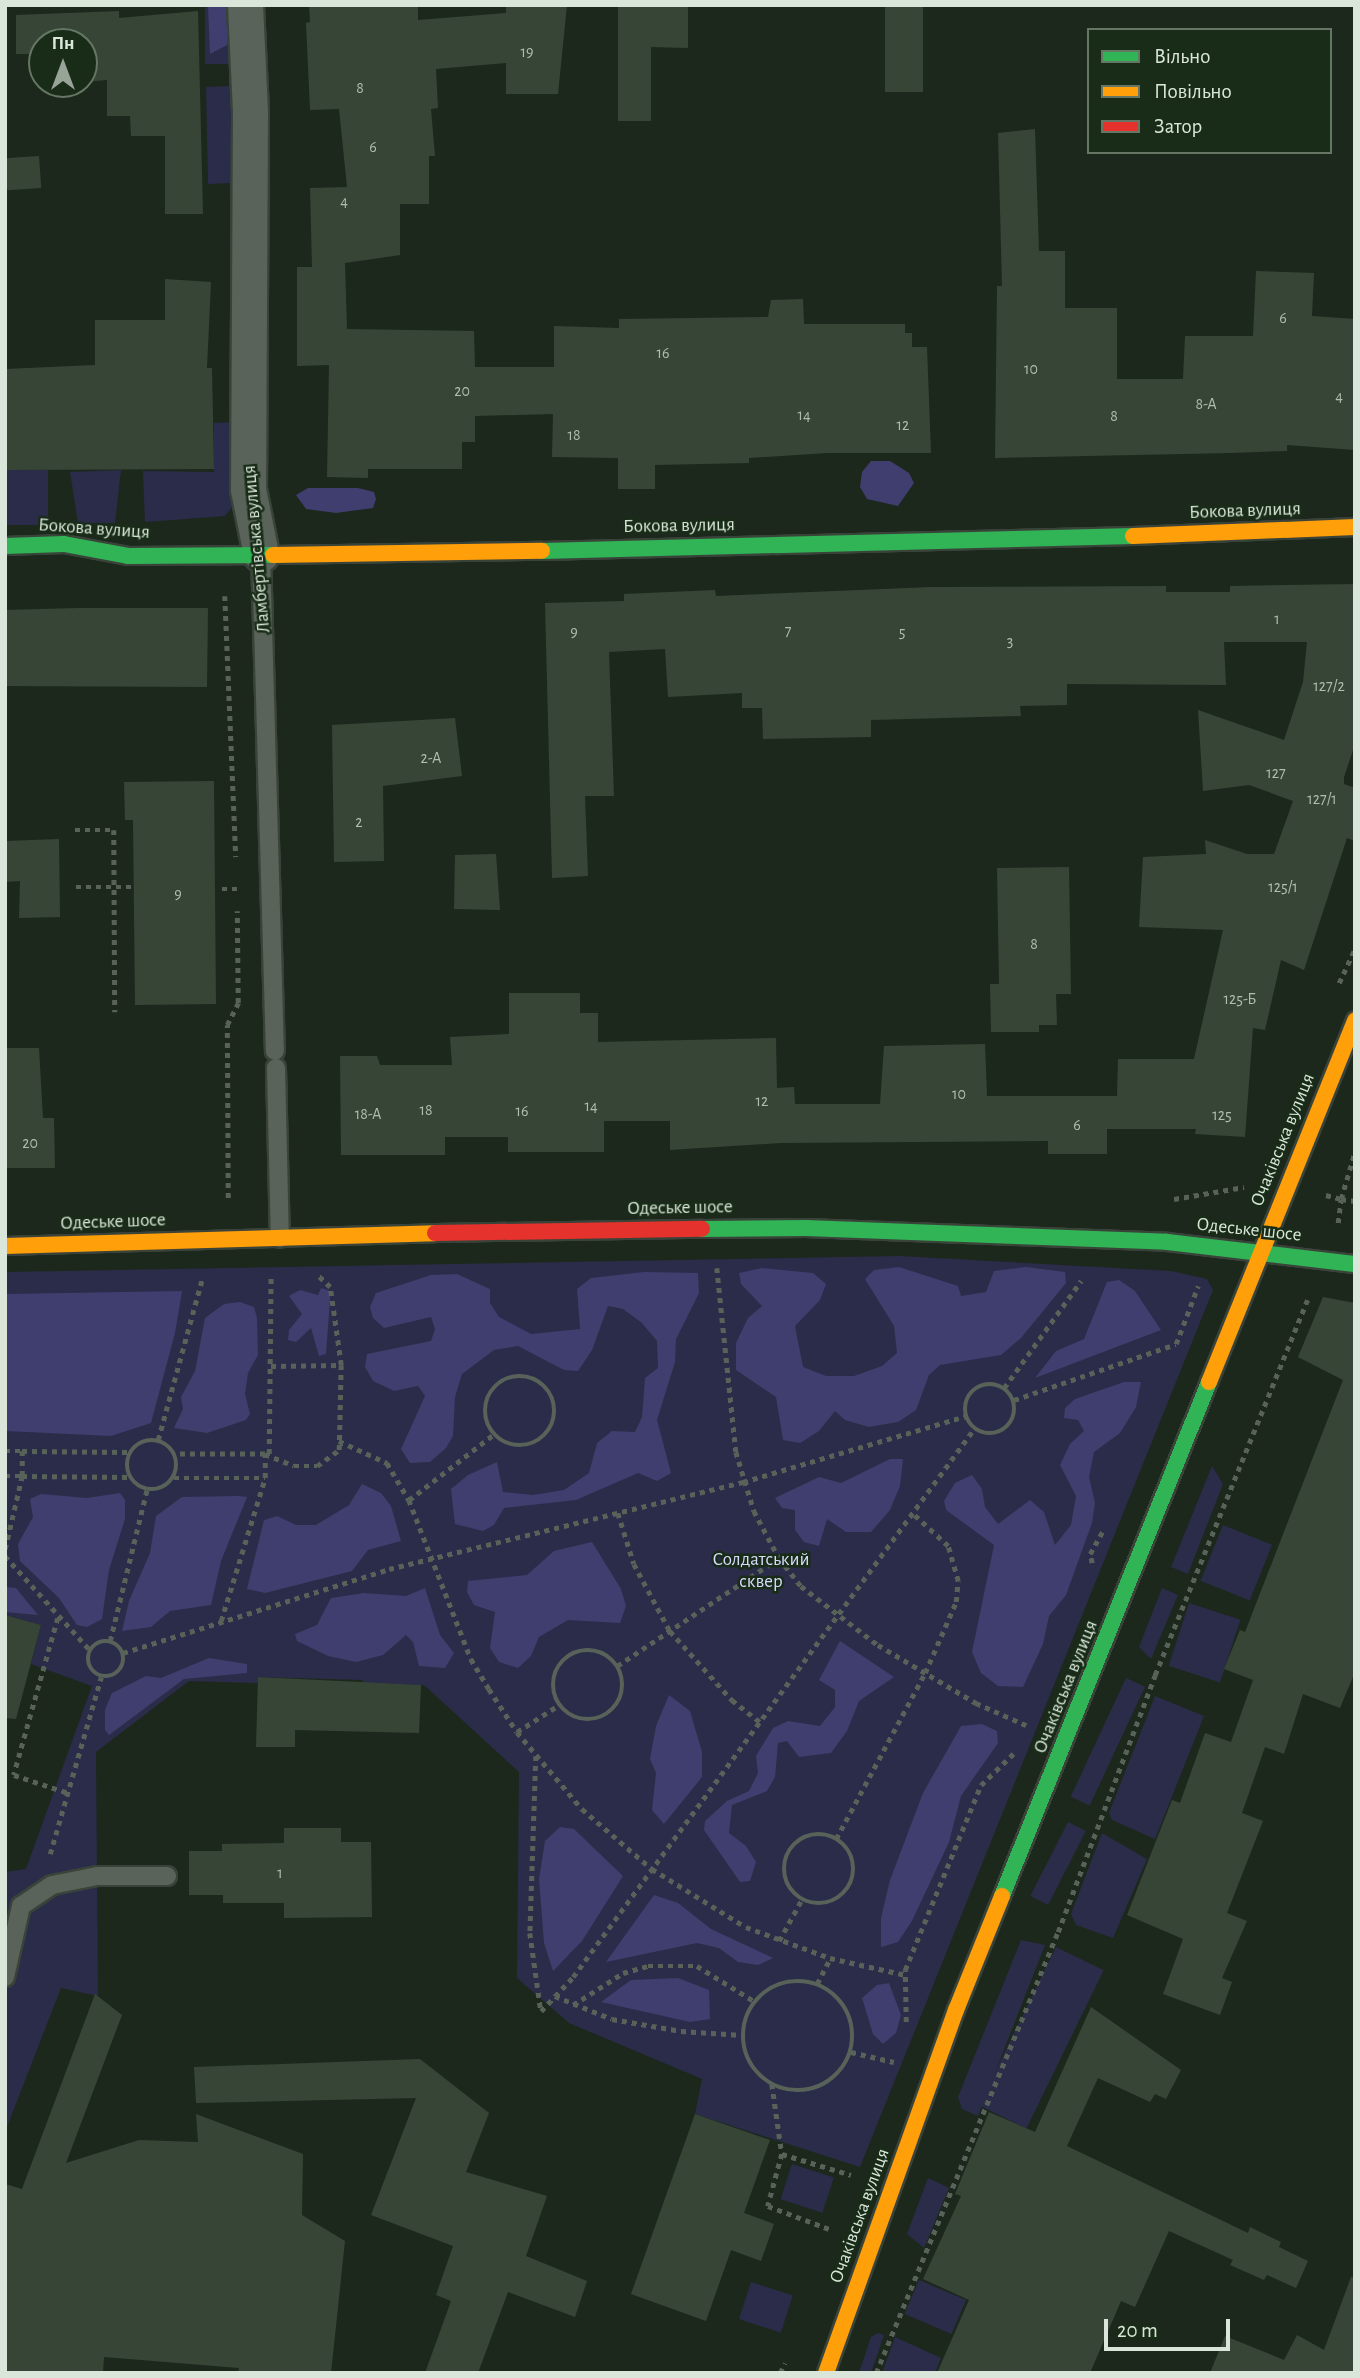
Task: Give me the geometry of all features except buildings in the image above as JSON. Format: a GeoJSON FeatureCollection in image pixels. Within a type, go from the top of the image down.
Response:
{"type":"FeatureCollection","features":[{"type":"Feature","properties":{"kind":"main road","name":"Бокова вулиця"},"geometry":{"type":"LineString","coordinates":[[5,546],[64,544],[128,556],[912,545],[1355,527]]}},
{"type":"Feature","properties":{"kind":"main road","name":"Очаківська вулиця"},"geometry":{"type":"LineString","coordinates":[[826,2373],[956,2010],[1188,1444],[1261,1251],[1355,1020]]}},
{"type":"Feature","properties":{"kind":"main road","name":"Одеське шосе"},"geometry":{"type":"LineString","coordinates":[[5,1246],[806,1228],[1017,1233],[1261,1251],[1355,1264]]}},
{"type":"Feature","properties":{"kind":"street","name":"Ламбертівська вулиця"},"geometry":{"type":"LineString","coordinates":[[245,5],[250,113],[248,489],[261,554]]}},
{"type":"Feature","properties":{"kind":"lane","name":"Ламбертівська вулиця"},"geometry":{"type":"LineString","coordinates":[[261,554],[280,1238]]}},
{"type":"Feature","properties":{"kind":"lane"},"geometry":{"type":"LineString","coordinates":[[5,1977],[13,1904],[52,1885],[97,1876],[167,1876]]}},
{"type":"Feature","properties":{"kind":"path"},"geometry":{"type":"LineString","coordinates":[[225,584],[236,863]]}},
{"type":"Feature","properties":{"kind":"path"},"geometry":{"type":"LineString","coordinates":[[75,830],[114,830],[115,1012]]}},
{"type":"Feature","properties":{"kind":"path"},"geometry":{"type":"LineString","coordinates":[[228,1198],[227,1026],[238,1003],[236,876]]}},
{"type":"Feature","properties":{"kind":"path"},"geometry":{"type":"LineString","coordinates":[[76,887],[134,887]]}},
{"type":"Feature","properties":{"kind":"path"},"geometry":{"type":"LineString","coordinates":[[222,889],[237,889]]}},
{"type":"Feature","properties":{"kind":"path"},"geometry":{"type":"LineString","coordinates":[[717,1264],[730,1413],[743,1482],[779,1558],[801,1586],[837,1617],[925,1673],[1028,1726]]}},
{"type":"Feature","properties":{"kind":"path"},"geometry":{"type":"LineString","coordinates":[[5,1451],[130,1452],[145,1440],[158,1440],[174,1454],[267,1454],[294,1466],[317,1466],[339,1450],[341,1365],[330,1287],[313,1272]]}},
{"type":"Feature","properties":{"kind":"path"},"geometry":{"type":"LineString","coordinates":[[221,1622],[265,1478],[271,1366],[271,1273]]}},
{"type":"Feature","properties":{"kind":"path"},"geometry":{"type":"LineString","coordinates":[[158,1440],[203,1275]]}},
{"type":"Feature","properties":{"kind":"path"},"geometry":{"type":"LineString","coordinates":[[1004,1388],[1086,1275]]}},
{"type":"Feature","properties":{"kind":"path"},"geometry":{"type":"LineString","coordinates":[[1177,1350],[1176,1343],[1200,1282]]}},
{"type":"Feature","properties":{"kind":"path"},"geometry":{"type":"LineString","coordinates":[[876,2373],[1058,1932],[1155,1675],[1309,1294]]}},
{"type":"Feature","properties":{"kind":"path"},"geometry":{"type":"LineString","coordinates":[[1013,1400],[1176,1343]]}},
{"type":"Feature","properties":{"kind":"path"},"geometry":{"type":"LineString","coordinates":[[271,1366],[341,1365]]}},
{"type":"Feature","properties":{"kind":"path"},"geometry":{"type":"LineString","coordinates":[[525,1376],[547,1388],[555,1411],[546,1434],[524,1446],[494,1434],[486,1419],[486,1402],[500,1382],[525,1376]]}},
{"type":"Feature","properties":{"kind":"path"},"geometry":{"type":"LineString","coordinates":[[992,1384],[1004,1388],[1013,1400],[1015,1413],[1005,1429],[986,1434],[974,1429],[966,1416],[968,1396],[978,1387],[992,1384]]}},
{"type":"Feature","properties":{"kind":"path"},"geometry":{"type":"LineString","coordinates":[[123,1653],[433,1559],[743,1482],[966,1416]]}},
{"type":"Feature","properties":{"kind":"path"},"geometry":{"type":"LineString","coordinates":[[536,1755],[530,1933],[541,2011],[652,1869],[974,1429]]}},
{"type":"Feature","properties":{"kind":"path"},"geometry":{"type":"LineString","coordinates":[[409,1500],[494,1434]]}},
{"type":"Feature","properties":{"kind":"path"},"geometry":{"type":"LineString","coordinates":[[339,1441],[387,1463],[409,1500],[471,1659],[517,1732],[582,1810],[652,1869],[724,1914],[779,1941],[830,1958],[906,1975]]}},
{"type":"Feature","properties":{"kind":"path"},"geometry":{"type":"LineString","coordinates":[[5,1549],[22,1476],[22,1451]]}},
{"type":"Feature","properties":{"kind":"path"},"geometry":{"type":"LineString","coordinates":[[130,1452],[130,1477]]}},
{"type":"Feature","properties":{"kind":"path"},"geometry":{"type":"LineString","coordinates":[[5,1476],[130,1477],[147,1489],[165,1486],[173,1478],[174,1454]]}},
{"type":"Feature","properties":{"kind":"path"},"geometry":{"type":"LineString","coordinates":[[173,1478],[265,1478]]}},
{"type":"Feature","properties":{"kind":"path"},"geometry":{"type":"LineString","coordinates":[[110,1641],[147,1489]]}},
{"type":"Feature","properties":{"kind":"path"},"geometry":{"type":"LineString","coordinates":[[618,1513],[634,1564],[670,1631],[732,1700],[760,1722]]}},
{"type":"Feature","properties":{"kind":"path"},"geometry":{"type":"LineString","coordinates":[[836,1839],[925,1673],[951,1615],[958,1581],[948,1546],[913,1514]]}},
{"type":"Feature","properties":{"kind":"path"},"geometry":{"type":"LineString","coordinates":[[1093,1567],[1090,1554],[1099,1533],[1109,1527]]}},
{"type":"Feature","properties":{"kind":"path"},"geometry":{"type":"LineString","coordinates":[[5,1556],[89,1650],[90,1671],[102,1677],[121,1670],[123,1653]]}},
{"type":"Feature","properties":{"kind":"path"},"geometry":{"type":"LineString","coordinates":[[617,1666],[779,1558]]}},
{"type":"Feature","properties":{"kind":"path"},"geometry":{"type":"LineString","coordinates":[[58,1618],[14,1774],[68,1793]]}},
{"type":"Feature","properties":{"kind":"path"},"geometry":{"type":"LineString","coordinates":[[89,1650],[100,1641],[110,1641],[123,1653]]}},
{"type":"Feature","properties":{"kind":"path"},"geometry":{"type":"LineString","coordinates":[[588,1650],[604,1655],[617,1666],[623,1681],[621,1698],[604,1717],[579,1720],[559,1705],[553,1681],[565,1659],[588,1650]]}},
{"type":"Feature","properties":{"kind":"path"},"geometry":{"type":"LineString","coordinates":[[52,1885],[49,1851],[102,1677]]}},
{"type":"Feature","properties":{"kind":"path"},"geometry":{"type":"LineString","coordinates":[[517,1732],[559,1705]]}},
{"type":"Feature","properties":{"kind":"path"},"geometry":{"type":"LineString","coordinates":[[1024,1737],[1033,1714]]}},
{"type":"Feature","properties":{"kind":"path"},"geometry":{"type":"LineString","coordinates":[[904,2031],[906,1975],[981,1785],[1020,1748]]}},
{"type":"Feature","properties":{"kind":"path"},"geometry":{"type":"LineString","coordinates":[[812,1835],[836,1839],[853,1858],[852,1883],[842,1896],[826,1903],[802,1899],[786,1880],[787,1856],[797,1842],[812,1835]]}},
{"type":"Feature","properties":{"kind":"path"},"geometry":{"type":"LineString","coordinates":[[779,1941],[802,1899]]}},
{"type":"Feature","properties":{"kind":"path"},"geometry":{"type":"LineString","coordinates":[[817,1984],[830,1958]]}},
{"type":"Feature","properties":{"kind":"path"},"geometry":{"type":"LineString","coordinates":[[572,2006],[623,1973],[648,1966],[697,1966],[754,2001]]}},
{"type":"Feature","properties":{"kind":"path"},"geometry":{"type":"LineString","coordinates":[[790,1980],[817,1984],[840,1999],[852,2024],[851,2052],[836,2075],[813,2089],[799,2091],[772,2084],[751,2066],[742,2035],[754,2001],[790,1980]]}},
{"type":"Feature","properties":{"kind":"path"},"geometry":{"type":"LineString","coordinates":[[555,1996],[572,2006],[612,2019],[681,2031],[742,2035]]}},
{"type":"Feature","properties":{"kind":"path"},"geometry":{"type":"LineString","coordinates":[[851,2052],[894,2062]]}},
{"type":"Feature","properties":{"kind":"path"},"geometry":{"type":"LineString","coordinates":[[891,2074],[897,2052]]}},
{"type":"Feature","properties":{"kind":"path"},"geometry":{"type":"LineString","coordinates":[[772,2084],[782,2154],[768,2206],[832,2230]]}},
{"type":"Feature","properties":{"kind":"path"},"geometry":{"type":"LineString","coordinates":[[782,2154],[851,2175]]}},
{"type":"Feature","properties":{"kind":"path"},"geometry":{"type":"LineString","coordinates":[[848,2183],[856,2162]]}},
{"type":"Feature","properties":{"kind":"path"},"geometry":{"type":"LineString","coordinates":[[828,2243],[836,2218]]}},
{"type":"Feature","properties":{"kind":"path"},"geometry":{"type":"LineString","coordinates":[[780,2373],[787,2358]]}},
{"type":"Feature","properties":{"kind":"green space"},"geometry":{"type":"Polygon","coordinates":[[[205,5],[228,5],[228,64],[205,64],[205,5]]]}},
{"type":"Feature","properties":{"kind":"green space"},"geometry":{"type":"Polygon","coordinates":[[[231,86],[234,220],[230,183],[208,184],[206,87],[231,86]]]}},
{"type":"Feature","properties":{"kind":"green space"},"geometry":{"type":"Polygon","coordinates":[[[233,422],[233,506],[225,516],[145,522],[143,471],[214,472],[214,423],[233,422]]]}},
{"type":"Feature","properties":{"kind":"green space"},"geometry":{"type":"Polygon","coordinates":[[[5,470],[48,470],[48,525],[5,525],[5,470]]]}},
{"type":"Feature","properties":{"kind":"green space"},"geometry":{"type":"Polygon","coordinates":[[[121,470],[115,523],[78,523],[70,472],[121,470]]]}},
{"type":"Feature","properties":{"kind":"green space","name":"Солдатський сквер"},"geometry":{"type":"Polygon","coordinates":[[[900,1256],[1171,1271],[1207,1279],[1213,1290],[860,2167],[695,2114],[702,2079],[569,2023],[517,1978],[519,1772],[424,1685],[363,1684],[363,1680],[258,1677],[258,1683],[189,1681],[96,1752],[98,1996],[61,1988],[5,2132],[5,1872],[26,1869],[92,1686],[31,1664],[41,1625],[5,1615],[5,1272],[900,1256]]]}},
{"type":"Feature","properties":{"kind":"green space"},"geometry":{"type":"Polygon","coordinates":[[[1212,1466],[1223,1484],[1188,1574],[1171,1567],[1212,1466]]]}},
{"type":"Feature","properties":{"kind":"green space"},"geometry":{"type":"Polygon","coordinates":[[[1223,1525],[1272,1545],[1250,1600],[1201,1581],[1223,1525]]]}},
{"type":"Feature","properties":{"kind":"green space"},"geometry":{"type":"Polygon","coordinates":[[[1162,1588],[1178,1595],[1151,1659],[1139,1647],[1162,1588]]]}},
{"type":"Feature","properties":{"kind":"green space"},"geometry":{"type":"Polygon","coordinates":[[[1189,1603],[1240,1620],[1220,1682],[1169,1666],[1189,1603]]]}},
{"type":"Feature","properties":{"kind":"green space"},"geometry":{"type":"Polygon","coordinates":[[[1126,1678],[1145,1687],[1090,1806],[1071,1797],[1126,1678]]]}},
{"type":"Feature","properties":{"kind":"green space"},"geometry":{"type":"Polygon","coordinates":[[[1155,1696],[1204,1716],[1155,1839],[1112,1820],[1109,1813],[1155,1696]]]}},
{"type":"Feature","properties":{"kind":"green space"},"geometry":{"type":"Polygon","coordinates":[[[1068,1822],[1086,1831],[1048,1905],[1030,1896],[1068,1822]]]}},
{"type":"Feature","properties":{"kind":"green space"},"geometry":{"type":"Polygon","coordinates":[[[1102,1833],[1147,1859],[1113,1938],[1076,1925],[1071,1914],[1102,1833]]]}},
{"type":"Feature","properties":{"kind":"green space"},"geometry":{"type":"Polygon","coordinates":[[[1021,1940],[1045,1945],[978,2116],[962,2109],[958,2097],[1021,1940]]]}},
{"type":"Feature","properties":{"kind":"green space"},"geometry":{"type":"Polygon","coordinates":[[[1056,1947],[1104,1970],[1026,2128],[979,2105],[1056,1947]]]}},
{"type":"Feature","properties":{"kind":"green space"},"geometry":{"type":"Polygon","coordinates":[[[792,2164],[834,2178],[822,2213],[781,2199],[792,2164]]]}},
{"type":"Feature","properties":{"kind":"green space"},"geometry":{"type":"Polygon","coordinates":[[[928,2178],[949,2188],[924,2248],[907,2234],[928,2178]]]}},
{"type":"Feature","properties":{"kind":"green space"},"geometry":{"type":"Polygon","coordinates":[[[919,2280],[966,2300],[951,2334],[905,2314],[919,2280]]]}},
{"type":"Feature","properties":{"kind":"green space"},"geometry":{"type":"Polygon","coordinates":[[[751,2282],[793,2296],[781,2333],[739,2319],[751,2282]]]}},
{"type":"Feature","properties":{"kind":"green space"},"geometry":{"type":"Polygon","coordinates":[[[878,2333],[884,2335],[871,2373],[859,2373],[871,2337],[878,2333]]]}},
{"type":"Feature","properties":{"kind":"green space"},"geometry":{"type":"Polygon","coordinates":[[[895,2337],[941,2358],[935,2373],[882,2373],[895,2337]]]}},
{"type":"Feature","properties":{"kind":"shaded area"},"geometry":{"type":"Polygon","coordinates":[[[208,5],[228,5],[227,45],[210,54],[208,5]]]}},
{"type":"Feature","properties":{"kind":"shaded area"},"geometry":{"type":"Polygon","coordinates":[[[871,461],[890,461],[909,473],[914,483],[898,506],[867,499],[860,487],[862,472],[871,461]]]}},
{"type":"Feature","properties":{"kind":"shaded area"},"geometry":{"type":"Polygon","coordinates":[[[308,488],[358,488],[374,492],[376,499],[373,508],[336,513],[306,509],[296,495],[308,488]]]}},
{"type":"Feature","properties":{"kind":"shaded area"},"geometry":{"type":"Polygon","coordinates":[[[899,1267],[958,1286],[961,1296],[986,1292],[994,1271],[1026,1267],[1065,1272],[1066,1283],[1021,1338],[1001,1355],[940,1365],[929,1375],[916,1410],[898,1422],[869,1427],[845,1420],[835,1411],[819,1431],[800,1443],[783,1440],[776,1397],[736,1370],[736,1343],[748,1318],[762,1306],[741,1284],[739,1273],[762,1268],[813,1273],[826,1284],[820,1300],[795,1326],[803,1367],[826,1376],[854,1376],[882,1366],[897,1353],[894,1326],[865,1279],[874,1270],[899,1267]]]}},
{"type":"Feature","properties":{"kind":"shaded area"},"geometry":{"type":"Polygon","coordinates":[[[644,1272],[698,1273],[699,1293],[676,1339],[675,1362],[657,1420],[671,1473],[657,1481],[638,1473],[576,1500],[504,1508],[494,1525],[483,1531],[455,1524],[451,1489],[468,1475],[497,1462],[503,1492],[533,1495],[564,1490],[589,1473],[597,1443],[612,1431],[635,1432],[642,1417],[645,1378],[658,1368],[657,1341],[642,1323],[623,1309],[608,1306],[592,1350],[578,1371],[564,1370],[518,1346],[494,1350],[462,1374],[455,1397],[453,1436],[446,1448],[430,1462],[410,1463],[401,1449],[425,1396],[418,1386],[394,1391],[373,1381],[365,1367],[367,1354],[431,1341],[435,1329],[431,1317],[384,1328],[373,1318],[370,1307],[376,1293],[431,1275],[457,1274],[490,1289],[490,1303],[499,1317],[531,1334],[580,1329],[577,1289],[591,1278],[644,1272]]]}},
{"type":"Feature","properties":{"kind":"shaded area"},"geometry":{"type":"Polygon","coordinates":[[[1119,1280],[1135,1291],[1161,1330],[1035,1378],[1056,1351],[1084,1339],[1107,1282],[1119,1280]]]}},
{"type":"Feature","properties":{"kind":"shaded area"},"geometry":{"type":"Polygon","coordinates":[[[321,1288],[330,1291],[330,1300],[326,1354],[319,1356],[311,1328],[296,1342],[288,1340],[289,1330],[302,1314],[289,1296],[300,1290],[318,1295],[321,1288]]]}},
{"type":"Feature","properties":{"kind":"shaded area"},"geometry":{"type":"Polygon","coordinates":[[[182,1291],[175,1333],[151,1423],[111,1436],[5,1431],[5,1294],[182,1291]]]}},
{"type":"Feature","properties":{"kind":"shaded area"},"geometry":{"type":"Polygon","coordinates":[[[240,1302],[254,1307],[257,1318],[258,1355],[248,1373],[245,1394],[250,1414],[246,1420],[207,1433],[174,1428],[183,1409],[181,1397],[195,1371],[205,1318],[224,1304],[240,1302]]]}},
{"type":"Feature","properties":{"kind":"shaded area"},"geometry":{"type":"Polygon","coordinates":[[[1124,1382],[1141,1382],[1136,1407],[1120,1433],[1094,1452],[1089,1477],[1095,1503],[1092,1523],[1066,1595],[1049,1616],[1043,1644],[1023,1687],[998,1686],[981,1673],[972,1652],[994,1545],[946,1510],[944,1501],[955,1483],[972,1475],[982,1489],[985,1507],[998,1524],[1030,1500],[1044,1512],[1055,1545],[1071,1525],[1076,1496],[1060,1465],[1070,1444],[1084,1431],[1078,1420],[1064,1418],[1065,1408],[1075,1399],[1124,1382]]]}},
{"type":"Feature","properties":{"kind":"shaded area"},"geometry":{"type":"Polygon","coordinates":[[[890,1459],[903,1459],[900,1486],[890,1510],[871,1532],[846,1532],[827,1519],[819,1546],[804,1542],[795,1530],[795,1510],[782,1508],[775,1498],[819,1477],[841,1483],[890,1459]]]}},
{"type":"Feature","properties":{"kind":"shaded area"},"geometry":{"type":"Polygon","coordinates":[[[362,1484],[381,1493],[391,1506],[401,1541],[368,1550],[352,1571],[265,1593],[247,1589],[264,1520],[277,1516],[296,1525],[316,1525],[349,1505],[362,1484]]]}},
{"type":"Feature","properties":{"kind":"shaded area"},"geometry":{"type":"Polygon","coordinates":[[[120,1493],[125,1500],[125,1519],[109,1570],[102,1619],[87,1627],[77,1625],[59,1598],[20,1561],[18,1544],[33,1517],[30,1499],[41,1494],[87,1498],[120,1493]]]}},
{"type":"Feature","properties":{"kind":"shaded area"},"geometry":{"type":"Polygon","coordinates":[[[182,1497],[247,1497],[221,1561],[211,1605],[170,1611],[151,1627],[122,1631],[129,1601],[150,1553],[156,1516],[182,1497]]]}},
{"type":"Feature","properties":{"kind":"shaded area"},"geometry":{"type":"Polygon","coordinates":[[[592,1542],[621,1589],[626,1606],[620,1623],[568,1620],[539,1637],[531,1656],[518,1668],[499,1662],[490,1648],[495,1612],[474,1605],[467,1592],[468,1581],[527,1575],[554,1551],[592,1542]]]}},
{"type":"Feature","properties":{"kind":"shaded area"},"geometry":{"type":"Polygon","coordinates":[[[5,1587],[16,1588],[38,1615],[5,1612],[5,1587]]]}},
{"type":"Feature","properties":{"kind":"shaded area"},"geometry":{"type":"Polygon","coordinates":[[[425,1588],[440,1635],[454,1653],[445,1668],[419,1666],[413,1642],[406,1635],[383,1655],[356,1662],[328,1656],[297,1641],[295,1634],[317,1625],[331,1598],[364,1593],[406,1596],[425,1588]]]}},
{"type":"Feature","properties":{"kind":"shaded area"},"geometry":{"type":"Polygon","coordinates":[[[840,1641],[894,1677],[859,1701],[847,1731],[831,1753],[799,1757],[787,1741],[778,1743],[775,1777],[767,1791],[732,1805],[729,1833],[746,1846],[756,1862],[750,1881],[740,1882],[704,1830],[705,1821],[727,1801],[749,1791],[758,1773],[756,1756],[773,1728],[788,1721],[820,1726],[835,1707],[835,1690],[819,1680],[840,1641]]]}},
{"type":"Feature","properties":{"kind":"shaded area"},"geometry":{"type":"Polygon","coordinates":[[[209,1658],[247,1664],[247,1673],[184,1679],[109,1735],[105,1730],[105,1710],[112,1693],[146,1676],[161,1678],[209,1658]]]}},
{"type":"Feature","properties":{"kind":"shaded area"},"geometry":{"type":"Polygon","coordinates":[[[669,1695],[690,1711],[702,1752],[702,1777],[664,1824],[652,1810],[656,1773],[650,1759],[656,1726],[669,1695]]]}},
{"type":"Feature","properties":{"kind":"shaded area"},"geometry":{"type":"Polygon","coordinates":[[[982,1724],[997,1731],[998,1743],[961,1796],[949,1842],[912,1921],[898,1942],[881,1947],[881,1918],[890,1880],[923,1793],[961,1726],[982,1724]]]}},
{"type":"Feature","properties":{"kind":"shaded area"},"geometry":{"type":"Polygon","coordinates":[[[560,1827],[574,1829],[623,1876],[582,1941],[553,1971],[544,1943],[539,1879],[545,1841],[560,1827]]]}},
{"type":"Feature","properties":{"kind":"shaded area"},"geometry":{"type":"Polygon","coordinates":[[[654,1895],[678,1903],[711,1929],[773,1958],[758,1965],[738,1962],[719,1948],[697,1943],[606,1962],[654,1895]]]}},
{"type":"Feature","properties":{"kind":"shaded area"},"geometry":{"type":"Polygon","coordinates":[[[678,1978],[709,1990],[710,2019],[690,2022],[601,2002],[631,1980],[678,1978]]]}},
{"type":"Feature","properties":{"kind":"shaded area"},"geometry":{"type":"Polygon","coordinates":[[[889,1983],[901,2015],[896,2033],[883,2044],[873,2034],[862,1998],[877,1985],[889,1983]]]}},
{"type":"Feature","properties":{"kind":"traffic: fast"},"geometry":{"type":"LineString","coordinates":[[542,551],[1133,536]]}},
{"type":"Feature","properties":{"kind":"traffic: fast"},"geometry":{"type":"LineString","coordinates":[[5,546],[64,544],[128,556],[273,555]]}},
{"type":"Feature","properties":{"kind":"traffic: fast"},"geometry":{"type":"LineString","coordinates":[[702,1229],[806,1228],[1167,1242],[1355,1264]]}},
{"type":"Feature","properties":{"kind":"traffic: fast"},"geometry":{"type":"LineString","coordinates":[[1002,1896],[1209,1382]]}},
{"type":"Feature","properties":{"kind":"traffic: slow"},"geometry":{"type":"LineString","coordinates":[[1133,536],[1355,527]]}},
{"type":"Feature","properties":{"kind":"traffic: slow"},"geometry":{"type":"LineString","coordinates":[[273,555],[542,551]]}},
{"type":"Feature","properties":{"kind":"traffic: slow"},"geometry":{"type":"LineString","coordinates":[[1209,1382],[1355,1020]]}},
{"type":"Feature","properties":{"kind":"traffic: slow"},"geometry":{"type":"LineString","coordinates":[[5,1246],[435,1233]]}},
{"type":"Feature","properties":{"kind":"traffic: slow"},"geometry":{"type":"LineString","coordinates":[[826,2373],[956,2010],[1002,1896]]}},
{"type":"Feature","properties":{"kind":"traffic: jam"},"geometry":{"type":"LineString","coordinates":[[435,1233],[702,1229]]}}]}
